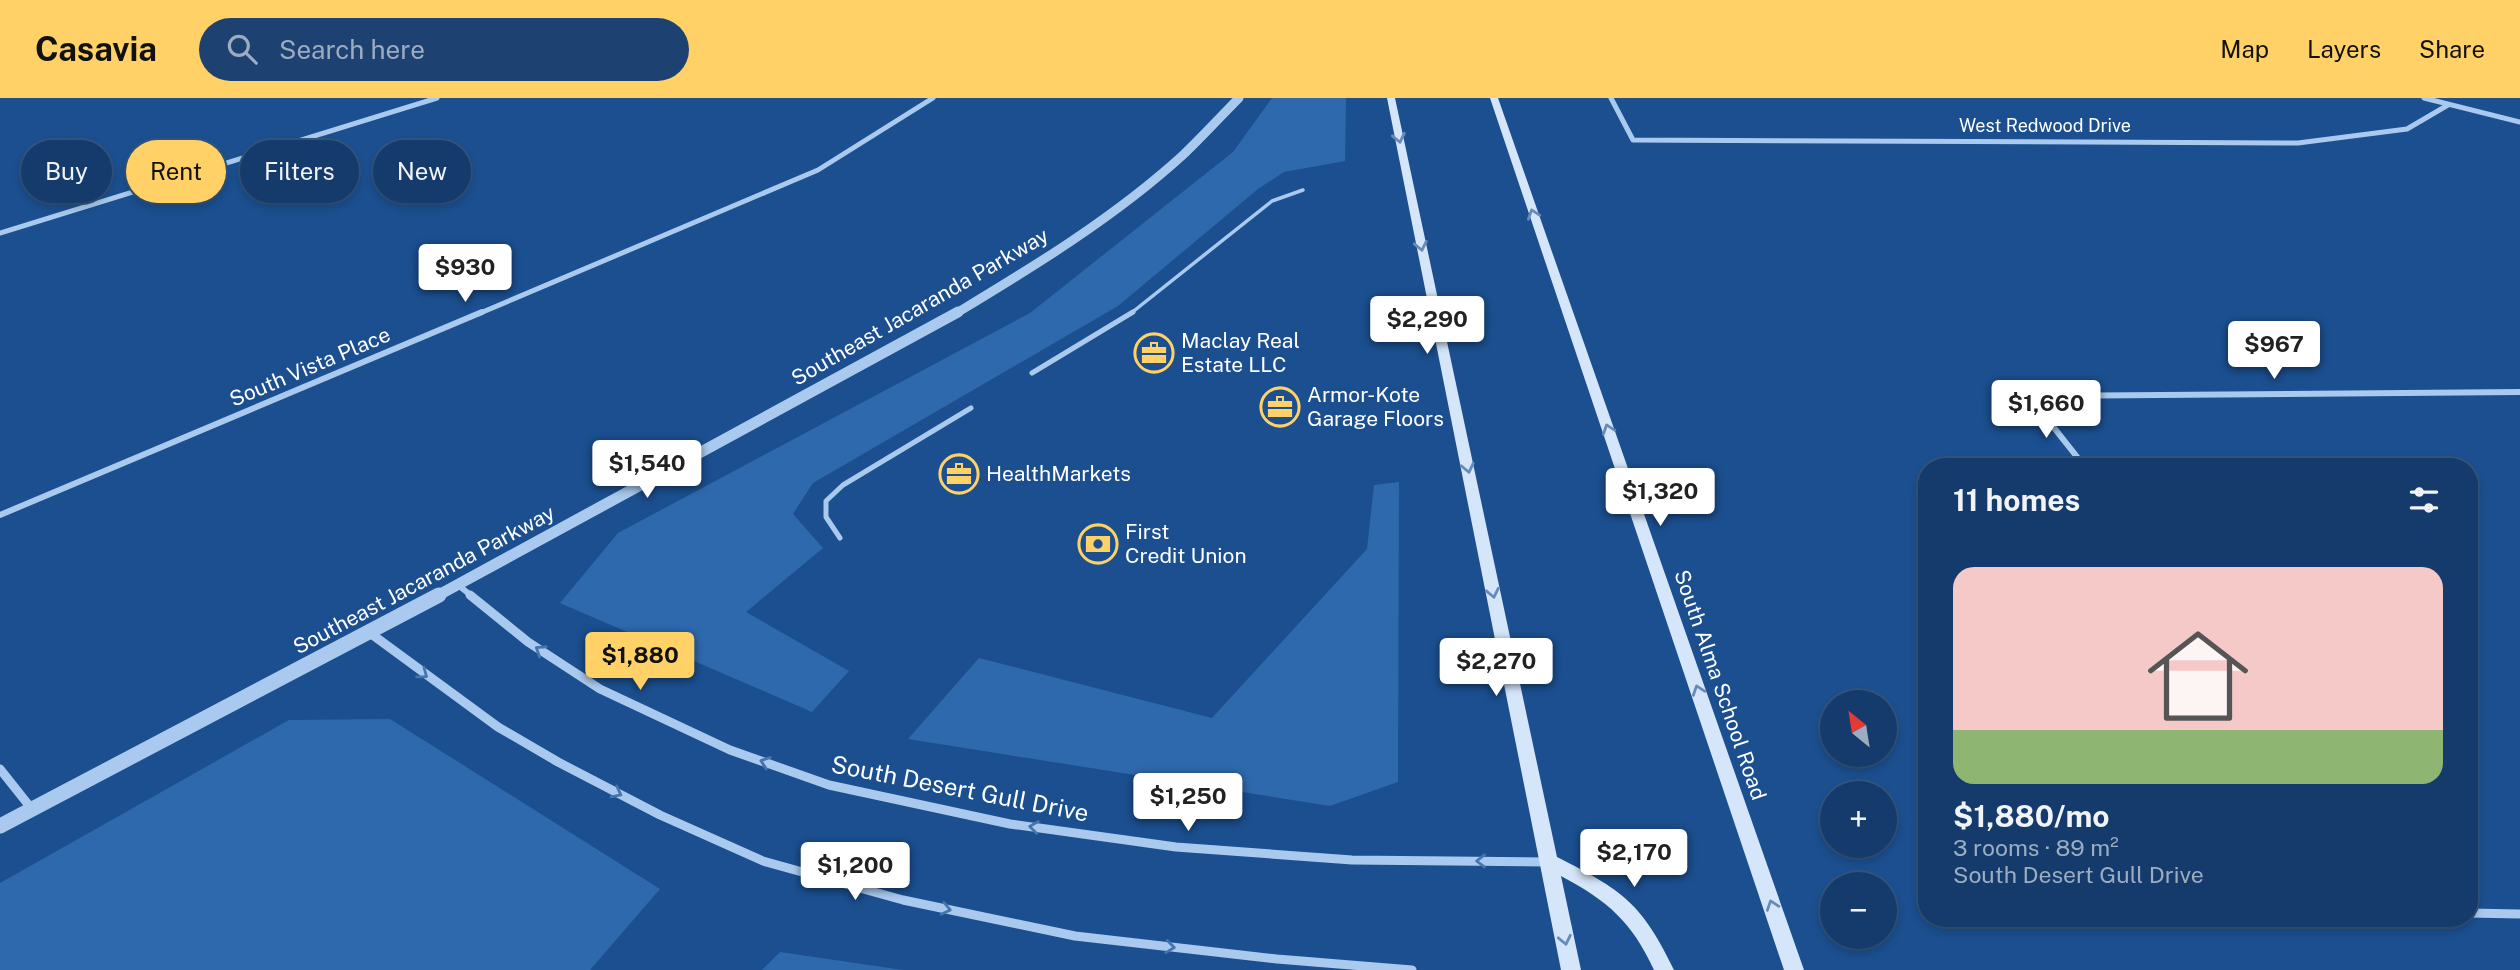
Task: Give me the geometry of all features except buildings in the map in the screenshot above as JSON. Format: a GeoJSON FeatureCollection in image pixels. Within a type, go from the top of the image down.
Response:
{"type":"FeatureCollection","features":[{"type":"Feature","properties":{"kind":"main road"},"geometry":{"type":"LineString","coordinates":[[1391,98],[1571,970]]}},
{"type":"Feature","properties":{"kind":"main road","name":"South Alma School Road"},"geometry":{"type":"LineString","coordinates":[[1494,98],[1794,970]]}},
{"type":"Feature","properties":{"kind":"main road"},"geometry":{"type":"LineString","coordinates":[[1549,862],[1610,893],[1643,926],[1664,970]]}},
{"type":"Feature","properties":{"kind":"street"},"geometry":{"type":"LineString","coordinates":[[0,233],[437,98]]}},
{"type":"Feature","properties":{"kind":"street","name":"South Vista Place"},"geometry":{"type":"LineString","coordinates":[[0,515],[818,170],[933,98]]}},
{"type":"Feature","properties":{"kind":"street","name":"Southeast Jacaranda Parkway"},"geometry":{"type":"LineString","coordinates":[[0,826],[457,585],[932,327],[1088,230],[1183,155],[1239,98]]}},
{"type":"Feature","properties":{"kind":"street","name":"West Redwood Drive"},"geometry":{"type":"LineString","coordinates":[[1611,98],[1633,140],[2298,143],[2407,129],[2448,105]]}},
{"type":"Feature","properties":{"kind":"street"},"geometry":{"type":"LineString","coordinates":[[2424,98],[2520,122]]}},
{"type":"Feature","properties":{"kind":"street"},"geometry":{"type":"LineString","coordinates":[[2078,458],[2029,396],[2520,393]]}},
{"type":"Feature","properties":{"kind":"street","name":"South Desert Gull Drive"},"geometry":{"type":"LineString","coordinates":[[457,585],[528,642],[600,689],[730,750],[829,785],[1010,824],[1176,847],[1352,860],[1549,862]]}},
{"type":"Feature","properties":{"kind":"street"},"geometry":{"type":"LineString","coordinates":[[369,632],[498,727],[558,762],[660,815],[763,860],[903,900],[1075,936],[1277,959],[1412,970]]}},
{"type":"Feature","properties":{"kind":"street"},"geometry":{"type":"LineString","coordinates":[[0,769],[32,809]]}},
{"type":"Feature","properties":{"kind":"street"},"geometry":{"type":"LineString","coordinates":[[2478,913],[2520,914]]}},
{"type":"Feature","properties":{"kind":"lane"},"geometry":{"type":"LineString","coordinates":[[1032,373],[1136,310],[1272,201],[1303,190]]}},
{"type":"Feature","properties":{"kind":"lane"},"geometry":{"type":"LineString","coordinates":[[840,538],[826,517],[826,501],[843,485],[971,408]]}},
{"type":"Feature","properties":{"kind":"shaded area"},"geometry":{"type":"Polygon","coordinates":[[[1272,98],[1346,98],[1345,161],[1284,172],[1258,189],[1118,306],[813,483],[793,514],[823,548],[746,612],[849,671],[812,712],[560,603],[618,533],[1030,313],[1233,152],[1272,98]]]}},
{"type":"Feature","properties":{"kind":"shaded area"},"geometry":{"type":"Polygon","coordinates":[[[1399,482],[1398,782],[1330,806],[908,739],[979,658],[1212,718],[1367,549],[1374,485],[1399,482]]]}},
{"type":"Feature","properties":{"kind":"shaded area"},"geometry":{"type":"Polygon","coordinates":[[[390,719],[660,889],[590,970],[0,970],[0,883],[289,720],[390,719]]]}},
{"type":"Feature","properties":{"kind":"shaded area"},"geometry":{"type":"Polygon","coordinates":[[[780,952],[903,970],[762,970],[780,952]]]}},
{"type":"Feature","properties":{"kind":"place","name":"Maclay Real Estate LLC"},"geometry":{"type":"Point","coordinates":[1154,353]}},
{"type":"Feature","properties":{"kind":"place","name":"Armor-Kote Garage Floors"},"geometry":{"type":"Point","coordinates":[1280,407]}},
{"type":"Feature","properties":{"kind":"place","name":"HealthMarkets"},"geometry":{"type":"Point","coordinates":[959,474]}},
{"type":"Feature","properties":{"kind":"place","name":"First Credit Union"},"geometry":{"type":"Point","coordinates":[1098,544]}}]}
